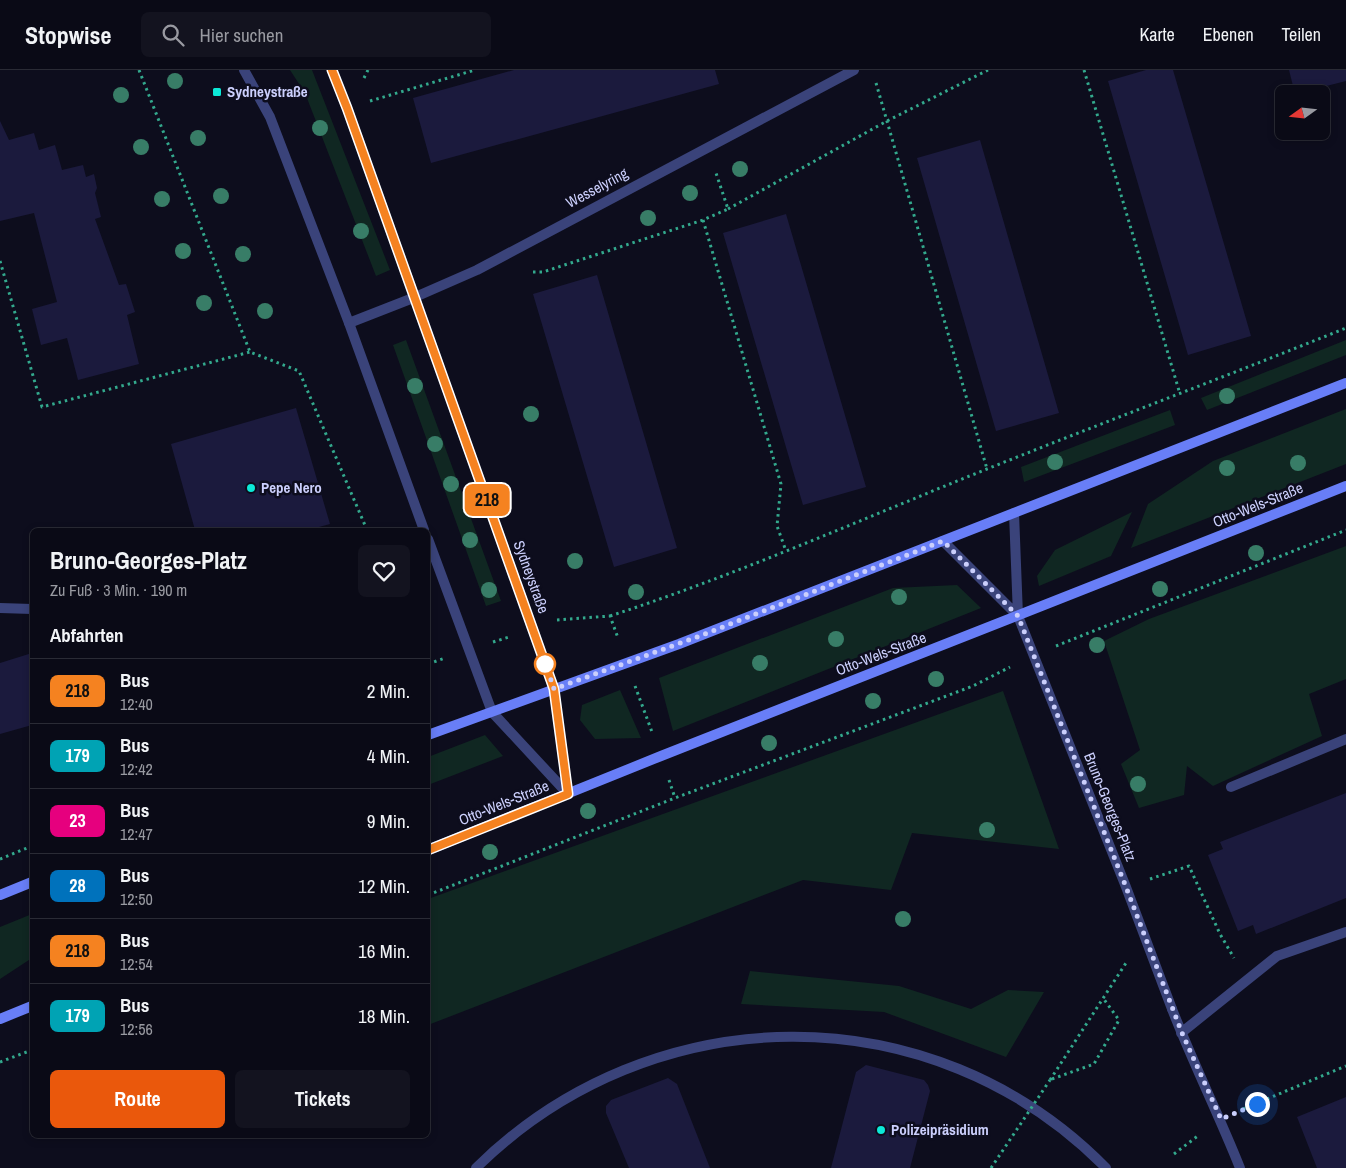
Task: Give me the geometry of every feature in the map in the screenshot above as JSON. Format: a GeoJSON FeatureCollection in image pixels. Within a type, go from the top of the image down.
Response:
{"type":"FeatureCollection","features":[{"type":"Feature","properties":{"kind":"main road"},"geometry":{"type":"LineString","coordinates":[[430,734],[697,637],[1346,383]]}},
{"type":"Feature","properties":{"kind":"main road","name":"Otto-Wels-Straße"},"geometry":{"type":"LineString","coordinates":[[430,849],[1346,486]]}},
{"type":"Feature","properties":{"kind":"main road"},"geometry":{"type":"LineString","coordinates":[[0,895],[30,883]]}},
{"type":"Feature","properties":{"kind":"main road"},"geometry":{"type":"LineString","coordinates":[[0,1019],[30,1007]]}},
{"type":"Feature","properties":{"kind":"street"},"geometry":{"type":"LineString","coordinates":[[244,70],[270,117],[349,323],[423,528]]}},
{"type":"Feature","properties":{"kind":"street","name":"Sydneystraße"},"geometry":{"type":"LineString","coordinates":[[332,70],[554,689],[568,794]]}},
{"type":"Feature","properties":{"kind":"street","name":"Wesselyring"},"geometry":{"type":"LineString","coordinates":[[349,323],[477,270],[854,70]]}},
{"type":"Feature","properties":{"kind":"street","name":"Bruno-Georges-Platz"},"geometry":{"type":"LineString","coordinates":[[1014,513],[1018,616],[1126,887],[1172,1010],[1221,1119],[1240,1168]]}},
{"type":"Feature","properties":{"kind":"street","name":"Bruno-Georges-Platz"},"geometry":{"type":"LineString","coordinates":[[943,541],[1018,616]]}},
{"type":"Feature","properties":{"kind":"street"},"geometry":{"type":"LineString","coordinates":[[430,544],[492,712],[568,794]]}},
{"type":"Feature","properties":{"kind":"street"},"geometry":{"type":"LineString","coordinates":[[0,608],[30,608]]}},
{"type":"Feature","properties":{"kind":"street"},"geometry":{"type":"LineString","coordinates":[[1231,787],[1346,739]]}},
{"type":"Feature","properties":{"kind":"street"},"geometry":{"type":"LineString","coordinates":[[1182,1033],[1277,956],[1346,932]]}},
{"type":"Feature","properties":{"kind":"street"},"geometry":{"type":"LineString","coordinates":[[476,1168],[529,1122],[570,1095],[610,1075],[651,1059],[696,1046],[740,1039],[785,1036],[865,1042],[908,1052],[946,1064],[988,1082],[1025,1103],[1060,1127],[1106,1168]]}},
{"type":"Feature","properties":{"kind":"path"},"geometry":{"type":"LineString","coordinates":[[139,70],[250,352]]}},
{"type":"Feature","properties":{"kind":"path"},"geometry":{"type":"LineString","coordinates":[[347,108],[475,70]]}},
{"type":"Feature","properties":{"kind":"path"},"geometry":{"type":"LineString","coordinates":[[524,271],[543,272],[704,220],[728,209],[887,121],[988,70]]}},
{"type":"Feature","properties":{"kind":"path"},"geometry":{"type":"LineString","coordinates":[[1084,70],[1180,394]]}},
{"type":"Feature","properties":{"kind":"path"},"geometry":{"type":"LineString","coordinates":[[875,78],[988,469]]}},
{"type":"Feature","properties":{"kind":"path"},"geometry":{"type":"LineString","coordinates":[[706,147],[728,209]]}},
{"type":"Feature","properties":{"kind":"path"},"geometry":{"type":"LineString","coordinates":[[704,220],[781,484],[777,526],[786,551]]}},
{"type":"Feature","properties":{"kind":"path"},"geometry":{"type":"LineString","coordinates":[[0,261],[42,406],[250,352],[299,371],[366,528]]}},
{"type":"Feature","properties":{"kind":"path"},"geometry":{"type":"LineString","coordinates":[[557,620],[610,616],[673,595],[1346,328]]}},
{"type":"Feature","properties":{"kind":"path"},"geometry":{"type":"LineString","coordinates":[[610,616],[620,643]]}},
{"type":"Feature","properties":{"kind":"path"},"geometry":{"type":"LineString","coordinates":[[430,663],[435,662]]}},
{"type":"Feature","properties":{"kind":"path"},"geometry":{"type":"LineString","coordinates":[[634,683],[654,738]]}},
{"type":"Feature","properties":{"kind":"path"},"geometry":{"type":"LineString","coordinates":[[430,894],[676,798],[667,775]]}},
{"type":"Feature","properties":{"kind":"path"},"geometry":{"type":"LineString","coordinates":[[0,859],[30,847]]}},
{"type":"Feature","properties":{"kind":"path"},"geometry":{"type":"LineString","coordinates":[[1126,887],[1189,866],[1220,934]]}},
{"type":"Feature","properties":{"kind":"path"},"geometry":{"type":"LineString","coordinates":[[991,1168],[1144,935]]}},
{"type":"Feature","properties":{"kind":"path"},"geometry":{"type":"LineString","coordinates":[[1050,1080],[1094,1064],[1119,1020],[1103,998]]}},
{"type":"Feature","properties":{"kind":"path"},"geometry":{"type":"LineString","coordinates":[[0,1062],[30,1051]]}},
{"type":"Feature","properties":{"kind":"path"},"geometry":{"type":"LineString","coordinates":[[1174,1154],[1221,1119],[1346,1066]]}},
{"type":"Feature","properties":{"kind":"green space"},"geometry":{"type":"Polygon","coordinates":[[[290,70],[312,70],[390,270],[376,276],[305,93],[290,70]]]}},
{"type":"Feature","properties":{"kind":"green space"},"geometry":{"type":"Polygon","coordinates":[[[406,340],[501,601],[486,606],[393,345],[406,340]]]}},
{"type":"Feature","properties":{"kind":"green space"},"geometry":{"type":"Polygon","coordinates":[[[1346,340],[1346,355],[1207,410],[1201,398],[1346,340]]]}},
{"type":"Feature","properties":{"kind":"green space"},"geometry":{"type":"Polygon","coordinates":[[[1346,409],[1346,464],[1131,548],[1148,504],[1213,461],[1346,409]]]}},
{"type":"Feature","properties":{"kind":"green space"},"geometry":{"type":"Polygon","coordinates":[[[1170,410],[1175,425],[1024,482],[1021,467],[1170,410]]]}},
{"type":"Feature","properties":{"kind":"green space"},"geometry":{"type":"Polygon","coordinates":[[[1132,512],[1111,556],[1039,586],[1037,576],[1055,550],[1132,512]]]}},
{"type":"Feature","properties":{"kind":"green space"},"geometry":{"type":"Polygon","coordinates":[[[1346,546],[1346,679],[1309,694],[1322,736],[1213,786],[1187,766],[1184,795],[1139,808],[1121,764],[1140,750],[1104,641],[1149,619],[1346,546]]]}},
{"type":"Feature","properties":{"kind":"green space"},"geometry":{"type":"Polygon","coordinates":[[[957,585],[981,608],[673,731],[659,678],[893,588],[957,585]]]}},
{"type":"Feature","properties":{"kind":"green space"},"geometry":{"type":"Polygon","coordinates":[[[620,690],[641,738],[595,739],[580,720],[582,705],[620,690]]]}},
{"type":"Feature","properties":{"kind":"green space"},"geometry":{"type":"Polygon","coordinates":[[[1003,691],[1059,849],[912,833],[891,890],[803,880],[430,1024],[430,898],[1003,691]]]}},
{"type":"Feature","properties":{"kind":"green space"},"geometry":{"type":"Polygon","coordinates":[[[485,735],[503,756],[430,784],[430,756],[485,735]]]}},
{"type":"Feature","properties":{"kind":"green space"},"geometry":{"type":"Polygon","coordinates":[[[30,915],[30,959],[0,979],[0,927],[30,915]]]}},
{"type":"Feature","properties":{"kind":"green space"},"geometry":{"type":"Polygon","coordinates":[[[750,971],[899,986],[971,1009],[1008,990],[1044,992],[1006,1057],[884,1012],[741,1004],[750,971]]]}},
{"type":"Feature","properties":{"kind":"building"},"geometry":{"type":"Polygon","coordinates":[[[514,70],[715,70],[719,84],[431,163],[413,98],[514,70]]]}},
{"type":"Feature","properties":{"kind":"building"},"geometry":{"type":"Polygon","coordinates":[[[1146,70],[1173,70],[1251,336],[1188,355],[1108,81],[1146,70]]]}},
{"type":"Feature","properties":{"kind":"building"},"geometry":{"type":"Polygon","coordinates":[[[1289,70],[1346,70],[1346,81],[1330,85],[1293,85],[1289,70]]]}},
{"type":"Feature","properties":{"kind":"building"},"geometry":{"type":"Polygon","coordinates":[[[0,121],[9,140],[34,133],[39,150],[55,145],[62,170],[83,165],[86,177],[94,174],[97,188],[95,193],[101,217],[95,219],[119,285],[126,284],[135,312],[127,315],[139,364],[78,380],[67,338],[41,345],[32,309],[57,302],[34,213],[0,221],[0,121]]]}},
{"type":"Feature","properties":{"kind":"building"},"geometry":{"type":"Polygon","coordinates":[[[980,140],[1059,413],[996,431],[917,158],[980,140]]]}},
{"type":"Feature","properties":{"kind":"building"},"geometry":{"type":"Polygon","coordinates":[[[786,214],[866,487],[803,505],[723,233],[786,214]]]}},
{"type":"Feature","properties":{"kind":"building"},"geometry":{"type":"Polygon","coordinates":[[[597,275],[677,548],[614,567],[533,294],[597,275]]]}},
{"type":"Feature","properties":{"kind":"building","name":"Pepe Nero"},"geometry":{"type":"Polygon","coordinates":[[[296,408],[330,524],[315,528],[194,528],[171,444],[296,408]]]}},
{"type":"Feature","properties":{"kind":"building"},"geometry":{"type":"Polygon","coordinates":[[[30,654],[30,726],[0,734],[0,663],[30,654]]]}},
{"type":"Feature","properties":{"kind":"building"},"geometry":{"type":"Polygon","coordinates":[[[1346,793],[1346,898],[1256,934],[1253,925],[1238,931],[1208,855],[1223,849],[1220,842],[1346,793]]]}},
{"type":"Feature","properties":{"kind":"building","name":"Polizeipräsidium"},"geometry":{"type":"Polygon","coordinates":[[[866,1065],[924,1080],[928,1085],[930,1091],[910,1168],[831,1168],[856,1072],[866,1065]]]}},
{"type":"Feature","properties":{"kind":"building"},"geometry":{"type":"Polygon","coordinates":[[[668,1078],[677,1084],[710,1168],[629,1168],[606,1113],[606,1106],[611,1100],[668,1078]]]}},
{"type":"Feature","properties":{"kind":"building"},"geometry":{"type":"Polygon","coordinates":[[[1346,1097],[1346,1168],[1317,1168],[1297,1117],[1346,1097]]]}},
{"type":"Feature","properties":{"kind":"bus line","name":"218"},"geometry":{"type":"LineString","coordinates":[[332,70],[554,689],[568,794],[430,849]]}},
{"type":"Feature","properties":{"kind":"place","name":"Sydneystraße"},"geometry":{"type":"Point","coordinates":[217,92]}},
{"type":"Feature","properties":{"kind":"place","name":"Pepe Nero"},"geometry":{"type":"Point","coordinates":[251,488]}},
{"type":"Feature","properties":{"kind":"place","name":"Polizeipräsidium"},"geometry":{"type":"Point","coordinates":[881,1130]}},
{"type":"Feature","properties":{"kind":"route"},"geometry":{"type":"LineString","coordinates":[[545,664],[544,659],[554,689],[697,637],[943,541],[1018,616],[1182,1033],[1221,1119],[1257,1104]]}}]}
